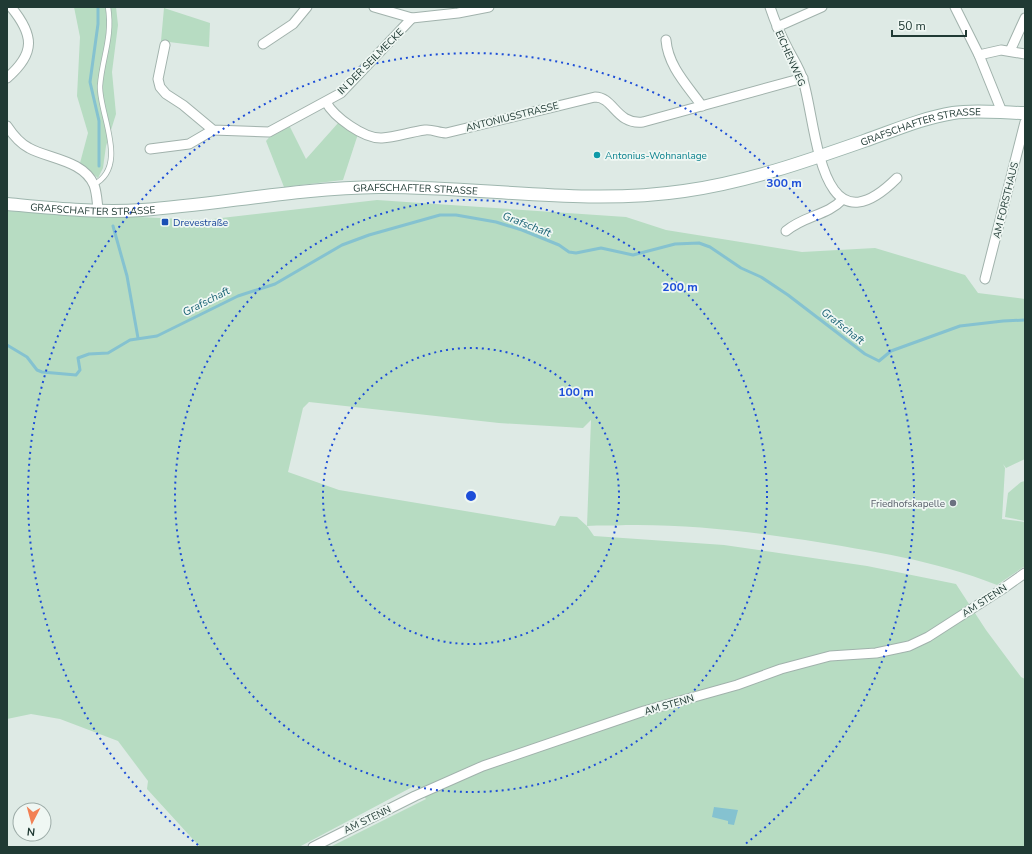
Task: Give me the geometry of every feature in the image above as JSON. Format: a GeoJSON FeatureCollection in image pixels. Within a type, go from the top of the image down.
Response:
{"type":"FeatureCollection","features":[{"type":"Feature","properties":{"kind":"street"},"geometry":{"type":"LineString","coordinates":[[7,78],[18,68],[25,57],[29,42],[25,27],[11,7]]}},
{"type":"Feature","properties":{"kind":"street"},"geometry":{"type":"LineString","coordinates":[[263,44],[293,24],[307,7]]}},
{"type":"Feature","properties":{"kind":"street"},"geometry":{"type":"LineString","coordinates":[[374,7],[412,18],[457,10],[489,7]]}},
{"type":"Feature","properties":{"kind":"street","name":"EICHENWEG"},"geometry":{"type":"LineString","coordinates":[[770,7],[777,27],[802,78],[819,156]]}},
{"type":"Feature","properties":{"kind":"street"},"geometry":{"type":"LineString","coordinates":[[777,27],[822,7]]}},
{"type":"Feature","properties":{"kind":"street"},"geometry":{"type":"LineString","coordinates":[[955,7],[979,55],[1002,112]]}},
{"type":"Feature","properties":{"kind":"street","name":"IN DER SEILMECKE"},"geometry":{"type":"LineString","coordinates":[[213,130],[272,131],[326,102],[346,88],[412,18]]}},
{"type":"Feature","properties":{"kind":"street"},"geometry":{"type":"LineString","coordinates":[[1010,51],[1025,18]]}},
{"type":"Feature","properties":{"kind":"street"},"geometry":{"type":"LineString","coordinates":[[666,40],[669,58],[702,106]]}},
{"type":"Feature","properties":{"kind":"street"},"geometry":{"type":"LineString","coordinates":[[150,149],[189,144],[213,130],[184,105],[166,94],[160,87],[158,72],[165,45]]}},
{"type":"Feature","properties":{"kind":"street"},"geometry":{"type":"LineString","coordinates":[[979,55],[996,51],[1010,51],[1025,54]]}},
{"type":"Feature","properties":{"kind":"street","name":"ANTONIUSSTRASSE"},"geometry":{"type":"LineString","coordinates":[[326,102],[332,112],[350,126],[366,134],[380,138],[424,130],[446,133],[595,97],[606,101],[626,120],[643,122],[802,78]]}},
{"type":"Feature","properties":{"kind":"street","name":"GRAFSCHAFTER STRASSE"},"geometry":{"type":"LineString","coordinates":[[7,204],[98,210],[139,210],[307,191],[376,187],[424,187],[600,197],[659,194],[742,181],[942,115],[965,112],[1025,113]]}},
{"type":"Feature","properties":{"kind":"street","name":"AM FORSTHAUS"},"geometry":{"type":"LineString","coordinates":[[985,279],[1025,122]]}},
{"type":"Feature","properties":{"kind":"street"},"geometry":{"type":"LineString","coordinates":[[7,126],[24,144],[72,165],[86,174],[93,185],[98,210]]}},
{"type":"Feature","properties":{"kind":"street"},"geometry":{"type":"LineString","coordinates":[[819,156],[831,187],[834,192],[843,198],[860,201],[875,196],[897,178]]}},
{"type":"Feature","properties":{"kind":"street"},"geometry":{"type":"LineString","coordinates":[[786,231],[804,219],[834,208],[843,198]]}},
{"type":"Feature","properties":{"kind":"street","name":"AM STENN"},"geometry":{"type":"LineString","coordinates":[[313,847],[415,796],[483,766],[644,711],[737,685],[781,669],[830,656],[881,652],[909,646],[928,637],[1025,573]]}},
{"type":"Feature","properties":{"kind":"lane"},"geometry":{"type":"LineString","coordinates":[[93,185],[102,181],[106,176],[111,152],[110,136],[100,86],[110,28],[108,7]]}},
{"type":"Feature","properties":{"kind":"green space"},"geometry":{"type":"Polygon","coordinates":[[[74,7],[116,7],[118,25],[112,72],[116,114],[106,146],[103,168],[98,178],[80,163],[88,133],[77,96],[80,37],[74,7]]]}},
{"type":"Feature","properties":{"kind":"green space"},"geometry":{"type":"Polygon","coordinates":[[[164,8],[210,23],[209,47],[161,41],[164,8]]]}},
{"type":"Feature","properties":{"kind":"green space"},"geometry":{"type":"Polygon","coordinates":[[[339,122],[358,134],[343,180],[284,187],[266,141],[273,133],[289,125],[306,159],[339,122]]]}},
{"type":"Feature","properties":{"kind":"green space"},"geometry":{"type":"Polygon","coordinates":[[[377,200],[626,217],[666,230],[802,252],[875,248],[965,275],[978,293],[1025,299],[1025,459],[1006,468],[1003,464],[1005,468],[1002,519],[1025,522],[1025,566],[997,585],[950,569],[902,557],[783,537],[738,531],[671,526],[587,526],[594,536],[724,545],[867,566],[956,584],[986,630],[1021,677],[1025,679],[1025,847],[330,847],[426,799],[416,785],[299,847],[200,847],[147,789],[148,781],[118,741],[60,719],[31,714],[7,719],[7,211],[204,220],[377,200]],[[309,402],[303,408],[288,472],[339,490],[555,526],[560,516],[577,517],[587,526],[591,420],[583,428],[499,423],[309,402]]]}},
{"type":"Feature","properties":{"kind":"green space"},"geometry":{"type":"Polygon","coordinates":[[[1025,481],[1025,521],[1005,517],[1008,493],[1021,482],[1025,481]]]}},
{"type":"Feature","properties":{"kind":"water"},"geometry":{"type":"Polygon","coordinates":[[[714,807],[738,810],[734,825],[728,824],[728,821],[712,817],[714,807]]]}},
{"type":"Feature","properties":{"kind":"waterway"},"geometry":{"type":"LineString","coordinates":[[98,7],[98,24],[90,82],[99,121],[99,166]]}},
{"type":"Feature","properties":{"kind":"waterway","name":"Grafschaft"},"geometry":{"type":"LineString","coordinates":[[7,345],[27,357],[37,370],[42,372],[76,375],[80,370],[78,358],[89,354],[108,353],[130,340],[157,336],[238,296],[275,284],[342,245],[369,235],[440,215],[456,215],[496,222],[522,230],[559,245],[569,252],[576,253],[601,248],[633,255],[675,244],[699,243],[710,247],[741,268],[761,277],[788,295],[865,354],[879,361],[891,351],[960,326],[1025,320]]}},
{"type":"Feature","properties":{"kind":"waterway"},"geometry":{"type":"LineString","coordinates":[[113,226],[127,276],[138,338]]}},
{"type":"Feature","properties":{"kind":"place","name":"Antonius-Wohnanlage"},"geometry":{"type":"Point","coordinates":[597,155]}},
{"type":"Feature","properties":{"kind":"place","name":"Drevestraße"},"geometry":{"type":"Point","coordinates":[165,222]}},
{"type":"Feature","properties":{"kind":"place","name":"Friedhofskapelle"},"geometry":{"type":"Point","coordinates":[953,503]}}]}
